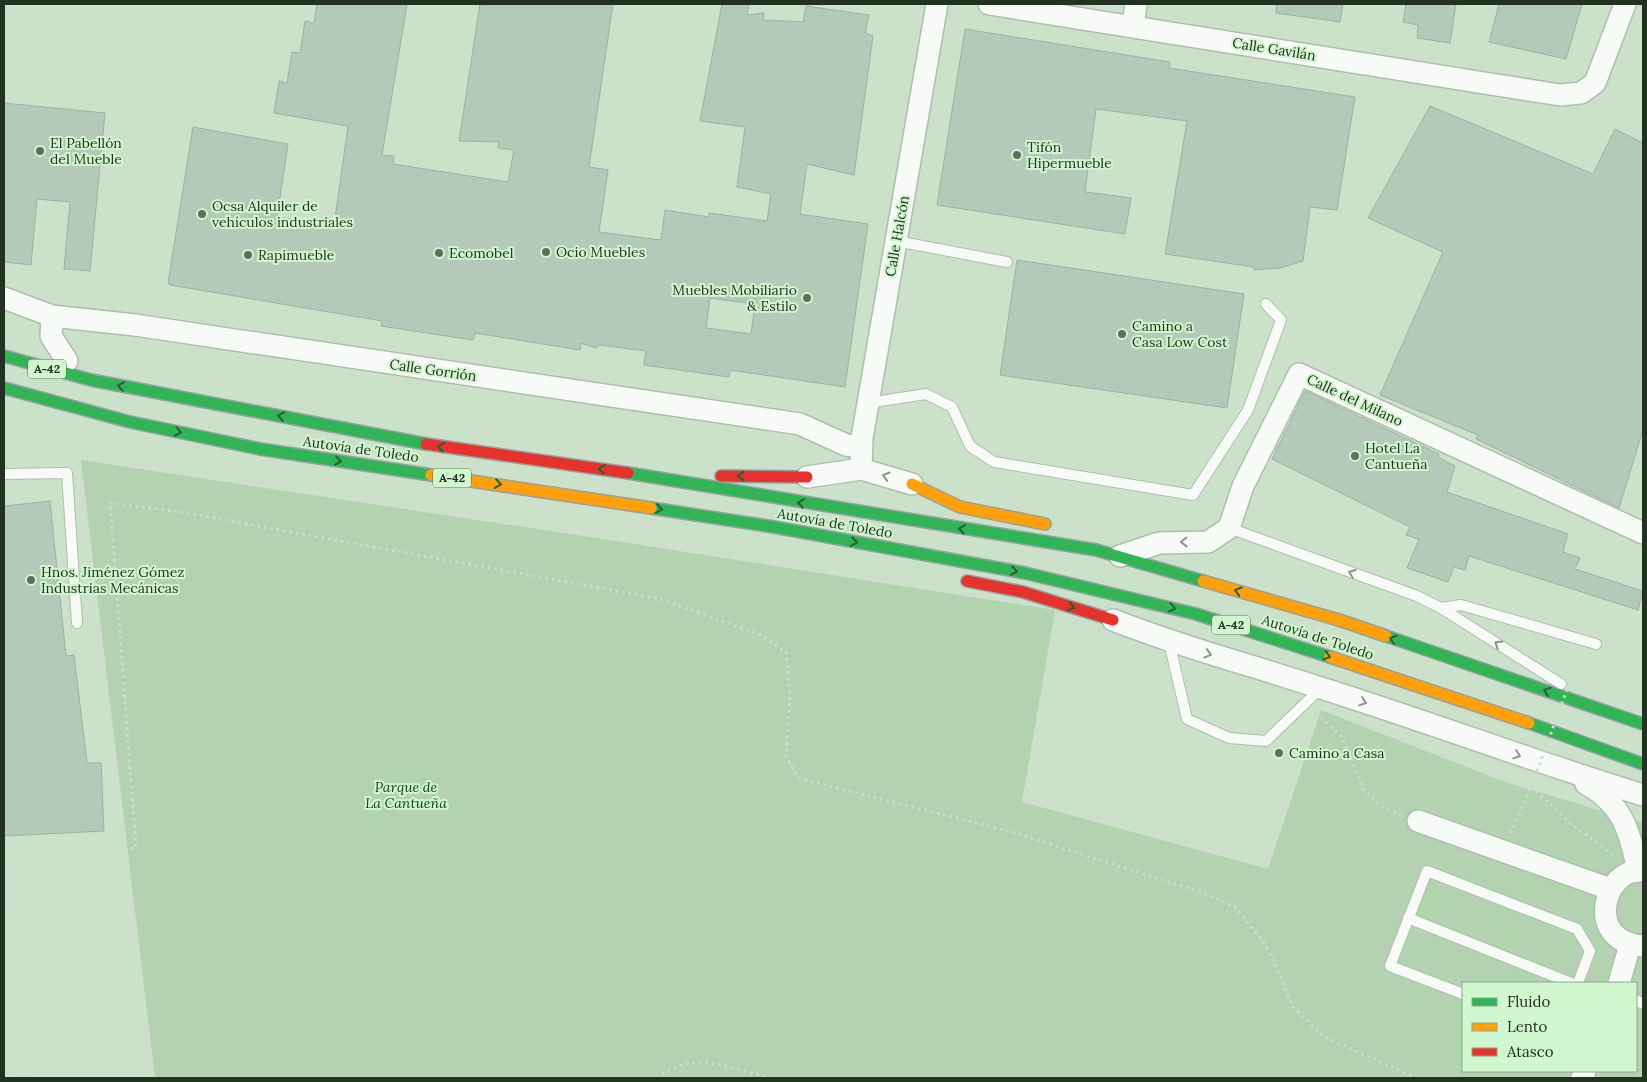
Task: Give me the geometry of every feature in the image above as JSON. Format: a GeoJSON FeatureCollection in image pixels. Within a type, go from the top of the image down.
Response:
{"type":"FeatureCollection","features":[{"type":"Feature","properties":{"kind":"highway","name":"Autovía de Toledo"},"geometry":{"type":"LineString","coordinates":[[4,356],[91,380],[452,449],[650,476],[794,502],[1096,550],[1338,620],[1643,724]]}},
{"type":"Feature","properties":{"kind":"highway"},"geometry":{"type":"LineString","coordinates":[[59,358],[91,380]]}},
{"type":"Feature","properties":{"kind":"highway","name":"Autovía de Toledo"},"geometry":{"type":"LineString","coordinates":[[4,388],[130,422],[260,449],[806,533],[1025,573],[1196,614],[1468,701],[1643,764]]}},
{"type":"Feature","properties":{"kind":"highway"},"geometry":{"type":"LineString","coordinates":[[4,398],[130,422]]}},
{"type":"Feature","properties":{"kind":"highway"},"geometry":{"type":"LineString","coordinates":[[650,476],[807,477]]}},
{"type":"Feature","properties":{"kind":"highway"},"geometry":{"type":"LineString","coordinates":[[912,484],[960,507],[1053,526]]}},
{"type":"Feature","properties":{"kind":"highway"},"geometry":{"type":"LineString","coordinates":[[1069,532],[1096,550]]}},
{"type":"Feature","properties":{"kind":"highway"},"geometry":{"type":"LineString","coordinates":[[806,533],[846,552]]}},
{"type":"Feature","properties":{"kind":"highway"},"geometry":{"type":"LineString","coordinates":[[957,579],[1023,592],[1112,620]]}},
{"type":"Feature","properties":{"kind":"street","name":"Calle Halcón"},"geometry":{"type":"LineString","coordinates":[[861,469],[861,448],[868,403],[937,4]]}},
{"type":"Feature","properties":{"kind":"street","name":"Calle Gavilán"},"geometry":{"type":"LineString","coordinates":[[988,4],[1560,95],[1581,93],[1595,83],[1625,4]]}},
{"type":"Feature","properties":{"kind":"street"},"geometry":{"type":"LineString","coordinates":[[1133,26],[1136,4]]}},
{"type":"Feature","properties":{"kind":"street","name":"Calle Gorrión"},"geometry":{"type":"LineString","coordinates":[[4,298],[52,316],[145,326],[800,424],[846,445],[861,448]]}},
{"type":"Feature","properties":{"kind":"street"},"geometry":{"type":"LineString","coordinates":[[52,316],[51,336],[59,358]]}},
{"type":"Feature","properties":{"kind":"street","name":"Calle del Milano"},"geometry":{"type":"LineString","coordinates":[[1229,528],[1243,486],[1299,374],[1643,533]]}},
{"type":"Feature","properties":{"kind":"street"},"geometry":{"type":"LineString","coordinates":[[807,477],[861,469],[912,484]]}},
{"type":"Feature","properties":{"kind":"street"},"geometry":{"type":"LineString","coordinates":[[1120,556],[1159,543],[1208,542],[1229,528]]}},
{"type":"Feature","properties":{"kind":"street"},"geometry":{"type":"LineString","coordinates":[[1112,620],[1169,642],[1321,688],[1555,768],[1643,795]]}},
{"type":"Feature","properties":{"kind":"street"},"geometry":{"type":"LineString","coordinates":[[1555,768],[1602,792],[1620,813],[1631,835],[1637,872],[1610,889],[1605,902],[1607,921],[1618,938],[1637,945],[1619,982]]}},
{"type":"Feature","properties":{"kind":"street"},"geometry":{"type":"LineString","coordinates":[[1418,821],[1610,889]]}},
{"type":"Feature","properties":{"kind":"lane"},"geometry":{"type":"LineString","coordinates":[[896,241],[1007,262]]}},
{"type":"Feature","properties":{"kind":"lane"},"geometry":{"type":"LineString","coordinates":[[868,403],[926,394],[952,407],[970,446],[994,462],[1193,495],[1248,410],[1281,320],[1266,304]]}},
{"type":"Feature","properties":{"kind":"lane"},"geometry":{"type":"LineString","coordinates":[[4,474],[67,472],[77,622]]}},
{"type":"Feature","properties":{"kind":"lane"},"geometry":{"type":"LineString","coordinates":[[1229,528],[1417,596],[1441,608],[1598,708]]}},
{"type":"Feature","properties":{"kind":"lane"},"geometry":{"type":"LineString","coordinates":[[1441,608],[1461,605],[1596,644]]}},
{"type":"Feature","properties":{"kind":"lane"},"geometry":{"type":"LineString","coordinates":[[1169,642],[1187,719],[1229,738],[1266,741],[1321,688]]}},
{"type":"Feature","properties":{"kind":"lane"},"geometry":{"type":"LineString","coordinates":[[1462,994],[1390,966],[1427,871],[1577,929],[1590,951],[1578,982]]}},
{"type":"Feature","properties":{"kind":"lane"},"geometry":{"type":"LineString","coordinates":[[1408,918],[1568,982]]}},
{"type":"Feature","properties":{"kind":"path"},"geometry":{"type":"LineString","coordinates":[[24,1078],[11,861],[136,848],[110,503],[240,522],[656,598],[760,634],[786,652],[790,694],[786,756],[798,778],[1005,830],[1198,891],[1234,907],[1265,944],[1292,1006],[1323,1036],[1416,1078]]}},
{"type":"Feature","properties":{"kind":"path"},"geometry":{"type":"LineString","coordinates":[[1572,637],[1565,659],[1585,667],[1631,684],[1635,678],[1579,658],[1536,774],[1483,757],[1479,764],[1530,786],[1572,825],[1637,872]]}},
{"type":"Feature","properties":{"kind":"path"},"geometry":{"type":"LineString","coordinates":[[1305,704],[1342,737],[1363,789],[1383,808],[1418,821]]}},
{"type":"Feature","properties":{"kind":"path"},"geometry":{"type":"LineString","coordinates":[[1504,852],[1530,786]]}},
{"type":"Feature","properties":{"kind":"path"},"geometry":{"type":"LineString","coordinates":[[657,1078],[664,1072],[691,1063],[714,1063],[770,1078]]}},
{"type":"Feature","properties":{"kind":"path"},"geometry":{"type":"LineString","coordinates":[[4,1066],[4,1078]]}},
{"type":"Feature","properties":{"kind":"green space","name":"Parque de La Cantueña"},"geometry":{"type":"Polygon","coordinates":[[[81,460],[1055,610],[1022,802],[1268,869],[1321,710],[1505,782],[1643,823],[1643,1078],[155,1078],[81,460]]]}},
{"type":"Feature","properties":{"kind":"building"},"geometry":{"type":"Polygon","coordinates":[[[317,4],[407,4],[382,155],[394,156],[393,164],[508,182],[514,150],[498,148],[499,142],[459,141],[480,4],[613,4],[589,167],[608,170],[599,232],[661,240],[665,210],[709,217],[709,213],[767,221],[771,194],[737,187],[745,127],[700,121],[722,4],[749,4],[747,15],[764,13],[763,20],[803,22],[806,6],[869,15],[865,33],[873,36],[854,175],[807,164],[800,214],[868,224],[845,387],[730,370],[729,377],[644,365],[646,351],[600,345],[596,348],[581,343],[580,350],[475,333],[473,340],[381,326],[382,321],[170,285],[168,283],[193,127],[288,144],[277,217],[334,226],[348,126],[274,113],[279,81],[287,83],[292,52],[300,53],[305,21],[314,23],[317,4]],[[710,298],[706,328],[751,334],[755,304],[710,298]]]}},
{"type":"Feature","properties":{"kind":"building"},"geometry":{"type":"Polygon","coordinates":[[[1277,4],[1343,4],[1340,22],[1276,13],[1277,4]]]}},
{"type":"Feature","properties":{"kind":"building"},"geometry":{"type":"Polygon","coordinates":[[[1406,4],[1456,4],[1450,43],[1417,38],[1418,25],[1403,22],[1406,4]]]}},
{"type":"Feature","properties":{"kind":"building"},"geometry":{"type":"Polygon","coordinates":[[[1499,4],[1582,4],[1566,59],[1489,42],[1499,4]]]}},
{"type":"Feature","properties":{"kind":"building"},"geometry":{"type":"Polygon","coordinates":[[[965,29],[1170,62],[1169,68],[1355,97],[1337,210],[1310,207],[1303,261],[1280,268],[1254,270],[1254,267],[1165,254],[1187,121],[1096,109],[1085,192],[1131,198],[1125,234],[937,205],[965,29]]]}},
{"type":"Feature","properties":{"kind":"building","name":"El Pabellón del Mueble"},"geometry":{"type":"Polygon","coordinates":[[[4,103],[105,113],[90,271],[64,269],[70,202],[37,199],[31,265],[4,262],[4,103]]]}},
{"type":"Feature","properties":{"kind":"building"},"geometry":{"type":"Polygon","coordinates":[[[1430,106],[1593,174],[1615,129],[1643,143],[1643,430],[1619,508],[1476,439],[1478,435],[1380,395],[1443,252],[1368,218],[1430,106]]]}},
{"type":"Feature","properties":{"kind":"building","name":"Camino a Casa Low Cost"},"geometry":{"type":"Polygon","coordinates":[[[1017,260],[1244,294],[1227,408],[1000,375],[1017,260]]]}},
{"type":"Feature","properties":{"kind":"building"},"geometry":{"type":"Polygon","coordinates":[[[1305,391],[1439,454],[1438,457],[1455,466],[1447,492],[1568,534],[1563,552],[1580,558],[1575,569],[1643,591],[1638,610],[1469,556],[1465,570],[1454,567],[1448,582],[1407,568],[1419,539],[1406,535],[1410,527],[1272,459],[1305,391]]]}},
{"type":"Feature","properties":{"kind":"building","name":"Hnos. Jiménez Gómez Industrias Mecánicas"},"geometry":{"type":"Polygon","coordinates":[[[50,501],[66,656],[74,655],[87,763],[101,763],[104,831],[4,836],[4,506],[50,501]]]}},
{"type":"Feature","properties":{"kind":"traffic: fast"},"geometry":{"type":"LineString","coordinates":[[4,356],[91,380],[426,444]]}},
{"type":"Feature","properties":{"kind":"traffic: fast"},"geometry":{"type":"LineString","coordinates":[[4,388],[130,422],[260,449],[431,475]]}},
{"type":"Feature","properties":{"kind":"traffic: fast"},"geometry":{"type":"LineString","coordinates":[[628,473],[1096,550],[1203,581]]}},
{"type":"Feature","properties":{"kind":"traffic: fast"},"geometry":{"type":"LineString","coordinates":[[651,508],[774,527],[1025,573],[1196,614],[1330,657]]}},
{"type":"Feature","properties":{"kind":"traffic: fast"},"geometry":{"type":"LineString","coordinates":[[1386,636],[1643,724]]}},
{"type":"Feature","properties":{"kind":"traffic: fast"},"geometry":{"type":"LineString","coordinates":[[1529,723],[1643,764]]}},
{"type":"Feature","properties":{"kind":"traffic: slow"},"geometry":{"type":"LineString","coordinates":[[431,475],[651,508]]}},
{"type":"Feature","properties":{"kind":"traffic: slow"},"geometry":{"type":"LineString","coordinates":[[912,484],[960,507],[1045,524]]}},
{"type":"Feature","properties":{"kind":"traffic: slow"},"geometry":{"type":"LineString","coordinates":[[1203,581],[1339,620],[1386,636]]}},
{"type":"Feature","properties":{"kind":"traffic: slow"},"geometry":{"type":"LineString","coordinates":[[1330,657],[1529,723]]}},
{"type":"Feature","properties":{"kind":"traffic: jam"},"geometry":{"type":"LineString","coordinates":[[426,444],[628,473]]}},
{"type":"Feature","properties":{"kind":"traffic: jam"},"geometry":{"type":"LineString","coordinates":[[721,476],[807,477]]}},
{"type":"Feature","properties":{"kind":"traffic: jam"},"geometry":{"type":"LineString","coordinates":[[967,581],[1023,592],[1113,620]]}},
{"type":"Feature","properties":{"kind":"place","name":"El Pabellón del Mueble"},"geometry":{"type":"Point","coordinates":[40,151]}},
{"type":"Feature","properties":{"kind":"place","name":"Tifón Hipermueble"},"geometry":{"type":"Point","coordinates":[1017,155]}},
{"type":"Feature","properties":{"kind":"place","name":"Ocsa Alquiler de vehículos industriales"},"geometry":{"type":"Point","coordinates":[202,214]}},
{"type":"Feature","properties":{"kind":"place","name":"Ocio Muebles"},"geometry":{"type":"Point","coordinates":[546,252]}},
{"type":"Feature","properties":{"kind":"place","name":"Ecomobel"},"geometry":{"type":"Point","coordinates":[439,253]}},
{"type":"Feature","properties":{"kind":"place","name":"Rapimueble"},"geometry":{"type":"Point","coordinates":[248,255]}},
{"type":"Feature","properties":{"kind":"place","name":"Muebles Mobiliario & Estilo"},"geometry":{"type":"Point","coordinates":[807,298]}},
{"type":"Feature","properties":{"kind":"place","name":"Camino a Casa Low Cost"},"geometry":{"type":"Point","coordinates":[1122,334]}},
{"type":"Feature","properties":{"kind":"place","name":"Hotel La Cantueña"},"geometry":{"type":"Point","coordinates":[1355,456]}},
{"type":"Feature","properties":{"kind":"place","name":"Hnos. Jiménez Gómez Industrias Mecánicas"},"geometry":{"type":"Point","coordinates":[31,580]}},
{"type":"Feature","properties":{"kind":"place","name":"Camino a Casa"},"geometry":{"type":"Point","coordinates":[1279,753]}}]}
